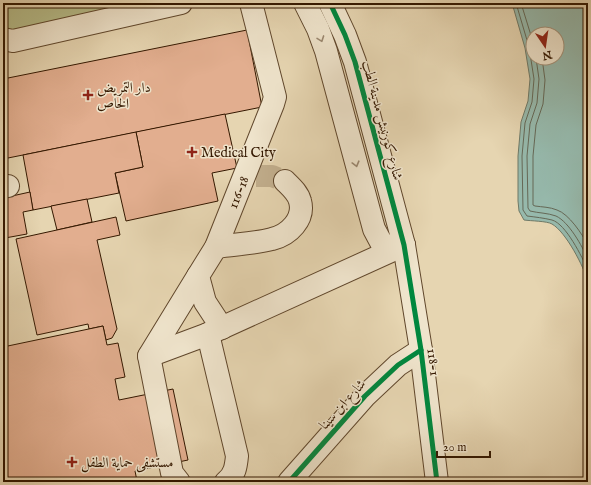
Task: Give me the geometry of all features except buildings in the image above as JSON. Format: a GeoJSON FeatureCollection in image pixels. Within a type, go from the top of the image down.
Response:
{"type":"FeatureCollection","features":[{"type":"Feature","properties":{"kind":"street"},"geometry":{"type":"LineString","coordinates":[[3,40],[13,41],[181,3]]}},
{"type":"Feature","properties":{"kind":"street","name":"116-18"},"geometry":{"type":"LineString","coordinates":[[149,356],[216,247],[274,104],[275,98],[251,3]]}},
{"type":"Feature","properties":{"kind":"street"},"geometry":{"type":"LineString","coordinates":[[305,3],[326,50],[374,229],[382,244],[390,246],[404,245]]}},
{"type":"Feature","properties":{"kind":"street","name":"شارع كورنيش مدينة الطب"},"geometry":{"type":"LineString","coordinates":[[330,3],[345,35],[355,62],[404,245]]}},
{"type":"Feature","properties":{"kind":"street"},"geometry":{"type":"LineString","coordinates":[[216,247],[273,239],[283,235],[294,226],[301,214],[300,201],[294,190],[285,181]]}},
{"type":"Feature","properties":{"kind":"street"},"geometry":{"type":"LineString","coordinates":[[179,482],[172,473],[149,356],[215,331],[404,245]]}},
{"type":"Feature","properties":{"kind":"street","name":"118-1"},"geometry":{"type":"LineString","coordinates":[[404,245],[421,350],[436,482]]}},
{"type":"Feature","properties":{"kind":"street"},"geometry":{"type":"LineString","coordinates":[[198,276],[215,331],[237,456],[236,468],[229,480],[226,482]]}},
{"type":"Feature","properties":{"kind":"street","name":"شارع ابن سينا"},"geometry":{"type":"LineString","coordinates":[[289,482],[365,396],[398,365],[421,350]]}},
{"type":"Feature","properties":{"kind":"green space"},"geometry":{"type":"Polygon","coordinates":[[[3,3],[133,3],[13,30],[3,29],[3,3]]]}},
{"type":"Feature","properties":{"kind":"water"},"geometry":{"type":"Polygon","coordinates":[[[512,3],[588,3],[588,282],[574,250],[563,234],[550,223],[524,220],[519,211],[518,156],[521,122],[528,101],[530,79],[528,66],[565,66],[565,26],[525,26],[525,48],[512,3]]]}},
{"type":"Feature","properties":{"kind":"tunnel"},"geometry":{"type":"LineString","coordinates":[[256,176],[272,176],[285,181]]}},
{"type":"Feature","properties":{"kind":"cycle path"},"geometry":{"type":"LineString","coordinates":[[330,3],[345,35],[355,62],[404,245],[421,350],[437,482]]}},
{"type":"Feature","properties":{"kind":"cycle path"},"geometry":{"type":"LineString","coordinates":[[289,482],[365,396],[398,365],[421,350]]}},
{"type":"Feature","properties":{"kind":"place","name":"دار التمريض الخاص"},"geometry":{"type":"Point","coordinates":[88,95]}},
{"type":"Feature","properties":{"kind":"place","name":"Medical City"},"geometry":{"type":"Point","coordinates":[192,152]}},
{"type":"Feature","properties":{"kind":"place","name":"مستشفى حماية الطفل"},"geometry":{"type":"Point","coordinates":[72,462]}}]}
